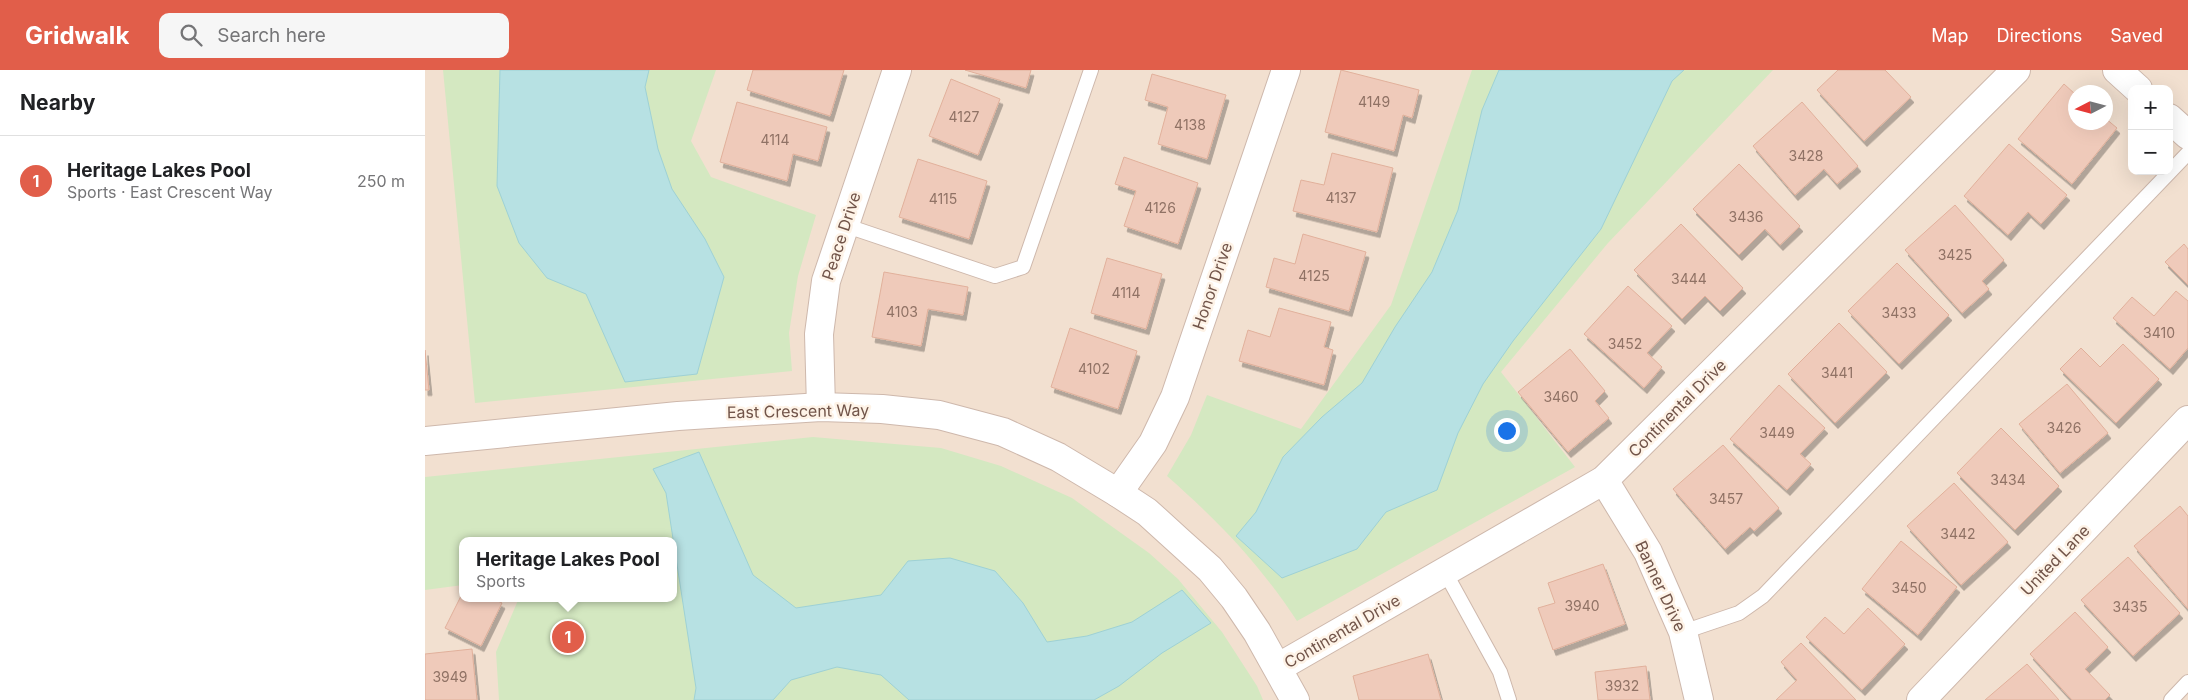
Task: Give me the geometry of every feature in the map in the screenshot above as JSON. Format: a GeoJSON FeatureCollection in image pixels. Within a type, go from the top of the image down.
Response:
{"type":"FeatureCollection","features":[{"type":"Feature","properties":{"kind":"street","name":"Peace Drive"},"geometry":{"type":"LineString","coordinates":[[821,407],[819,334],[825,281],[897,70]]}},
{"type":"Feature","properties":{"kind":"street","name":"Honor Drive"},"geometry":{"type":"LineString","coordinates":[[1118,493],[1153,443],[1175,397],[1287,70]]}},
{"type":"Feature","properties":{"kind":"street","name":"Continental Drive"},"geometry":{"type":"LineString","coordinates":[[1279,667],[1604,480],[2016,70]]}},
{"type":"Feature","properties":{"kind":"street"},"geometry":{"type":"LineString","coordinates":[[2117,70],[2134,85]]}},
{"type":"Feature","properties":{"kind":"street"},"geometry":{"type":"LineString","coordinates":[[2173,122],[2188,135]]}},
{"type":"Feature","properties":{"kind":"street","name":"East Crescent Way"},"geometry":{"type":"LineString","coordinates":[[425,440],[677,416],[821,407],[882,409],[939,416],[1003,432],[1058,457],[1147,512],[1210,569],[1234,598],[1279,667],[1295,700]]}},
{"type":"Feature","properties":{"kind":"street","name":"United Lane"},"geometry":{"type":"LineString","coordinates":[[1921,700],[2188,420]]}},
{"type":"Feature","properties":{"kind":"street","name":"Banner Drive"},"geometry":{"type":"LineString","coordinates":[[1604,480],[1647,552],[1683,632],[1699,700]]}},
{"type":"Feature","properties":{"kind":"lane"},"geometry":{"type":"LineString","coordinates":[[844,225],[995,276],[1023,267],[1091,70]]}},
{"type":"Feature","properties":{"kind":"lane"},"geometry":{"type":"LineString","coordinates":[[1683,632],[1739,613],[1763,596],[2188,153]]}},
{"type":"Feature","properties":{"kind":"lane"},"geometry":{"type":"LineString","coordinates":[[1445,572],[1500,672],[1509,700]]}},
{"type":"Feature","properties":{"kind":"lane"},"geometry":{"type":"LineString","coordinates":[[2171,700],[2188,682]]}},
{"type":"Feature","properties":{"kind":"shaded area"},"geometry":{"type":"Polygon","coordinates":[[[425,70],[2188,70],[2188,700],[425,700],[425,70]]]}},
{"type":"Feature","properties":{"kind":"green space"},"geometry":{"type":"Polygon","coordinates":[[[443,70],[716,70],[691,141],[711,177],[816,215],[798,276],[789,333],[792,371],[475,403],[443,70]]]}},
{"type":"Feature","properties":{"kind":"green space"},"geometry":{"type":"Polygon","coordinates":[[[1472,70],[1773,70],[1608,243],[1501,372],[1575,467],[1297,621],[1268,580],[1237,544],[1167,476],[1191,435],[1207,395],[1301,429],[1391,305],[1472,70]]]}},
{"type":"Feature","properties":{"kind":"green space"},"geometry":{"type":"Polygon","coordinates":[[[813,437],[941,448],[1001,466],[1072,498],[1149,553],[1178,579],[1222,632],[1257,686],[1263,700],[499,700],[496,652],[517,602],[677,602],[677,537],[459,537],[459,586],[425,590],[425,477],[813,437]]]}},
{"type":"Feature","properties":{"kind":"water"},"geometry":{"type":"Polygon","coordinates":[[[500,70],[649,70],[645,87],[658,149],[672,189],[705,239],[724,277],[697,374],[625,382],[586,294],[547,278],[519,243],[497,186],[500,70]]]}},
{"type":"Feature","properties":{"kind":"water"},"geometry":{"type":"Polygon","coordinates":[[[1499,70],[1684,70],[1672,81],[1601,229],[1513,341],[1483,384],[1458,433],[1437,490],[1386,512],[1357,549],[1282,578],[1236,536],[1256,512],[1283,457],[1322,417],[1362,383],[1395,327],[1432,272],[1458,210],[1482,110],[1499,70]]]}},
{"type":"Feature","properties":{"kind":"water"},"geometry":{"type":"Polygon","coordinates":[[[699,452],[753,575],[796,608],[881,595],[908,561],[950,558],[995,571],[1023,603],[1047,642],[1087,636],[1132,622],[1182,590],[1211,623],[1162,653],[1119,686],[1094,700],[909,700],[881,675],[837,667],[791,680],[773,700],[694,700],[696,688],[677,564],[677,537],[673,537],[666,493],[653,469],[699,452]]]}},
{"type":"Feature","properties":{"kind":"building"},"geometry":{"type":"Polygon","coordinates":[[[753,70],[844,70],[830,116],[747,90],[753,70]]]}},
{"type":"Feature","properties":{"kind":"building"},"geometry":{"type":"Polygon","coordinates":[[[965,70],[1031,70],[1026,88],[965,70]]]}},
{"type":"Feature","properties":{"kind":"building"},"geometry":{"type":"Polygon","coordinates":[[[1341,70],[1419,90],[1412,118],[1403,115],[1394,151],[1325,132],[1341,70]]]}},
{"type":"Feature","properties":{"kind":"building"},"geometry":{"type":"Polygon","coordinates":[[[1838,70],[1885,70],[1911,97],[1864,141],[1817,90],[1838,70]]]}},
{"type":"Feature","properties":{"kind":"building"},"geometry":{"type":"Polygon","coordinates":[[[1152,74],[1226,95],[1207,159],[1158,144],[1168,107],[1145,100],[1152,74]]]}},
{"type":"Feature","properties":{"kind":"building"},"geometry":{"type":"Polygon","coordinates":[[[951,79],[1000,99],[978,155],[929,136],[951,79]]]}},
{"type":"Feature","properties":{"kind":"building"},"geometry":{"type":"Polygon","coordinates":[[[2064,84],[2068,88],[2068,130],[2113,130],[2113,125],[2117,128],[2072,184],[2018,139],[2064,84]]]}},
{"type":"Feature","properties":{"kind":"building"},"geometry":{"type":"Polygon","coordinates":[[[737,102],[827,127],[818,161],[793,154],[787,181],[720,162],[737,102]]]}},
{"type":"Feature","properties":{"kind":"building"},"geometry":{"type":"Polygon","coordinates":[[[1802,102],[1858,166],[1837,184],[1824,169],[1795,195],[1753,146],[1802,102]]]}},
{"type":"Feature","properties":{"kind":"building"},"geometry":{"type":"Polygon","coordinates":[[[2009,144],[2067,195],[2041,224],[2028,212],[2008,235],[1964,196],[2009,144]]]}},
{"type":"Feature","properties":{"kind":"building"},"geometry":{"type":"Polygon","coordinates":[[[1332,153],[1393,168],[1377,232],[1293,211],[1301,180],[1324,185],[1332,153]]]}},
{"type":"Feature","properties":{"kind":"building"},"geometry":{"type":"Polygon","coordinates":[[[1124,157],[1198,183],[1178,244],[1124,226],[1136,191],[1115,184],[1124,157]]]}},
{"type":"Feature","properties":{"kind":"building"},"geometry":{"type":"Polygon","coordinates":[[[918,159],[987,181],[969,239],[899,217],[918,159]]]}},
{"type":"Feature","properties":{"kind":"building"},"geometry":{"type":"Polygon","coordinates":[[[1739,164],[1800,226],[1780,245],[1765,229],[1739,255],[1693,209],[1739,164]]]}},
{"type":"Feature","properties":{"kind":"building"},"geometry":{"type":"Polygon","coordinates":[[[1955,205],[2004,260],[1982,281],[1989,289],[1962,313],[1905,250],[1955,205]]]}},
{"type":"Feature","properties":{"kind":"building"},"geometry":{"type":"Polygon","coordinates":[[[1681,224],[1743,288],[1720,311],[1705,296],[1682,319],[1634,270],[1681,224]]]}},
{"type":"Feature","properties":{"kind":"building"},"geometry":{"type":"Polygon","coordinates":[[[1303,234],[1366,252],[1349,311],[1266,287],[1274,258],[1295,264],[1303,234]]]}},
{"type":"Feature","properties":{"kind":"building"},"geometry":{"type":"Polygon","coordinates":[[[2184,244],[2188,249],[2188,285],[2165,262],[2184,244]]]}},
{"type":"Feature","properties":{"kind":"building"},"geometry":{"type":"Polygon","coordinates":[[[1107,258],[1162,274],[1146,329],[1091,313],[1107,258]]]}},
{"type":"Feature","properties":{"kind":"building"},"geometry":{"type":"Polygon","coordinates":[[[1897,263],[1949,315],[1899,364],[1848,311],[1897,263]]]}},
{"type":"Feature","properties":{"kind":"building"},"geometry":{"type":"Polygon","coordinates":[[[884,272],[968,287],[963,315],[928,309],[921,346],[872,337],[884,272]]]}},
{"type":"Feature","properties":{"kind":"building"},"geometry":{"type":"Polygon","coordinates":[[[1628,286],[1672,326],[1647,353],[1662,367],[1644,388],[1584,334],[1628,286]]]}},
{"type":"Feature","properties":{"kind":"building"},"geometry":{"type":"Polygon","coordinates":[[[2176,291],[2188,301],[2188,348],[2170,369],[2113,318],[2132,297],[2154,316],[2176,291]]]}},
{"type":"Feature","properties":{"kind":"building"},"geometry":{"type":"Polygon","coordinates":[[[1279,308],[1331,322],[1324,347],[1333,350],[1324,385],[1239,361],[1248,330],[1270,337],[1279,308]]]}},
{"type":"Feature","properties":{"kind":"building"},"geometry":{"type":"Polygon","coordinates":[[[1839,323],[1887,372],[1835,423],[1788,374],[1839,323]]]}},
{"type":"Feature","properties":{"kind":"building"},"geometry":{"type":"Polygon","coordinates":[[[1070,328],[1137,351],[1118,409],[1051,387],[1070,328]]]}},
{"type":"Feature","properties":{"kind":"building"},"geometry":{"type":"Polygon","coordinates":[[[2123,344],[2159,379],[2116,423],[2060,369],[2081,348],[2100,367],[2123,344]]]}},
{"type":"Feature","properties":{"kind":"building"},"geometry":{"type":"Polygon","coordinates":[[[1570,349],[1605,391],[1595,401],[1609,418],[1568,452],[1518,392],[1570,349]]]}},
{"type":"Feature","properties":{"kind":"building"},"geometry":{"type":"Polygon","coordinates":[[[425,350],[429,390],[425,390],[425,350]]]}},
{"type":"Feature","properties":{"kind":"building"},"geometry":{"type":"Polygon","coordinates":[[[2067,384],[2108,433],[2060,473],[2019,424],[2067,384]]]}},
{"type":"Feature","properties":{"kind":"building"},"geometry":{"type":"Polygon","coordinates":[[[1779,385],[1825,428],[1800,454],[1811,464],[1787,490],[1730,439],[1779,385]]]}},
{"type":"Feature","properties":{"kind":"building"},"geometry":{"type":"Polygon","coordinates":[[[2001,428],[2059,486],[2015,530],[1957,473],[2001,428]]]}},
{"type":"Feature","properties":{"kind":"building"},"geometry":{"type":"Polygon","coordinates":[[[1723,445],[1779,508],[1754,531],[1750,527],[1725,549],[1673,489],[1723,445]]]}},
{"type":"Feature","properties":{"kind":"building"},"geometry":{"type":"Polygon","coordinates":[[[1954,483],[2008,542],[1961,585],[1907,526],[1954,483]]]}},
{"type":"Feature","properties":{"kind":"building"},"geometry":{"type":"Polygon","coordinates":[[[2180,506],[2188,516],[2188,609],[2134,546],[2180,506]]]}},
{"type":"Feature","properties":{"kind":"building"},"geometry":{"type":"Polygon","coordinates":[[[1901,541],[1957,587],[1918,635],[1862,589],[1901,541]]]}},
{"type":"Feature","properties":{"kind":"building"},"geometry":{"type":"Polygon","coordinates":[[[2128,557],[2180,613],[2133,656],[2081,600],[2128,557]]]}},
{"type":"Feature","properties":{"kind":"building"},"geometry":{"type":"Polygon","coordinates":[[[1603,564],[1625,624],[1553,650],[1538,608],[1555,603],[1548,583],[1603,564]]]}},
{"type":"Feature","properties":{"kind":"building"},"geometry":{"type":"Polygon","coordinates":[[[459,600],[459,602],[502,603],[481,646],[445,628],[459,600]]]}},
{"type":"Feature","properties":{"kind":"building"},"geometry":{"type":"Polygon","coordinates":[[[1868,608],[1905,644],[1862,690],[1806,637],[1825,617],[1844,634],[1868,608]]]}},
{"type":"Feature","properties":{"kind":"building"},"geometry":{"type":"Polygon","coordinates":[[[2075,612],[2108,647],[2085,669],[2110,695],[2105,700],[2072,700],[2030,654],[2075,612]]]}},
{"type":"Feature","properties":{"kind":"building"},"geometry":{"type":"Polygon","coordinates":[[[1801,643],[1856,700],[1776,700],[1797,680],[1781,662],[1801,643]]]}},
{"type":"Feature","properties":{"kind":"building"},"geometry":{"type":"Polygon","coordinates":[[[472,649],[477,700],[425,700],[425,654],[472,649]]]}},
{"type":"Feature","properties":{"kind":"building"},"geometry":{"type":"Polygon","coordinates":[[[1428,654],[1441,700],[1359,700],[1353,676],[1428,654]]]}},
{"type":"Feature","properties":{"kind":"building"},"geometry":{"type":"Polygon","coordinates":[[[2027,664],[2059,700],[1985,700],[2027,664]]]}},
{"type":"Feature","properties":{"kind":"building"},"geometry":{"type":"Polygon","coordinates":[[[1646,666],[1650,700],[1598,700],[1595,672],[1646,666]]]}},
{"type":"Feature","properties":{"kind":"place","name":"Heritage Lakes Pool"},"geometry":{"type":"Point","coordinates":[568,637]}}]}
